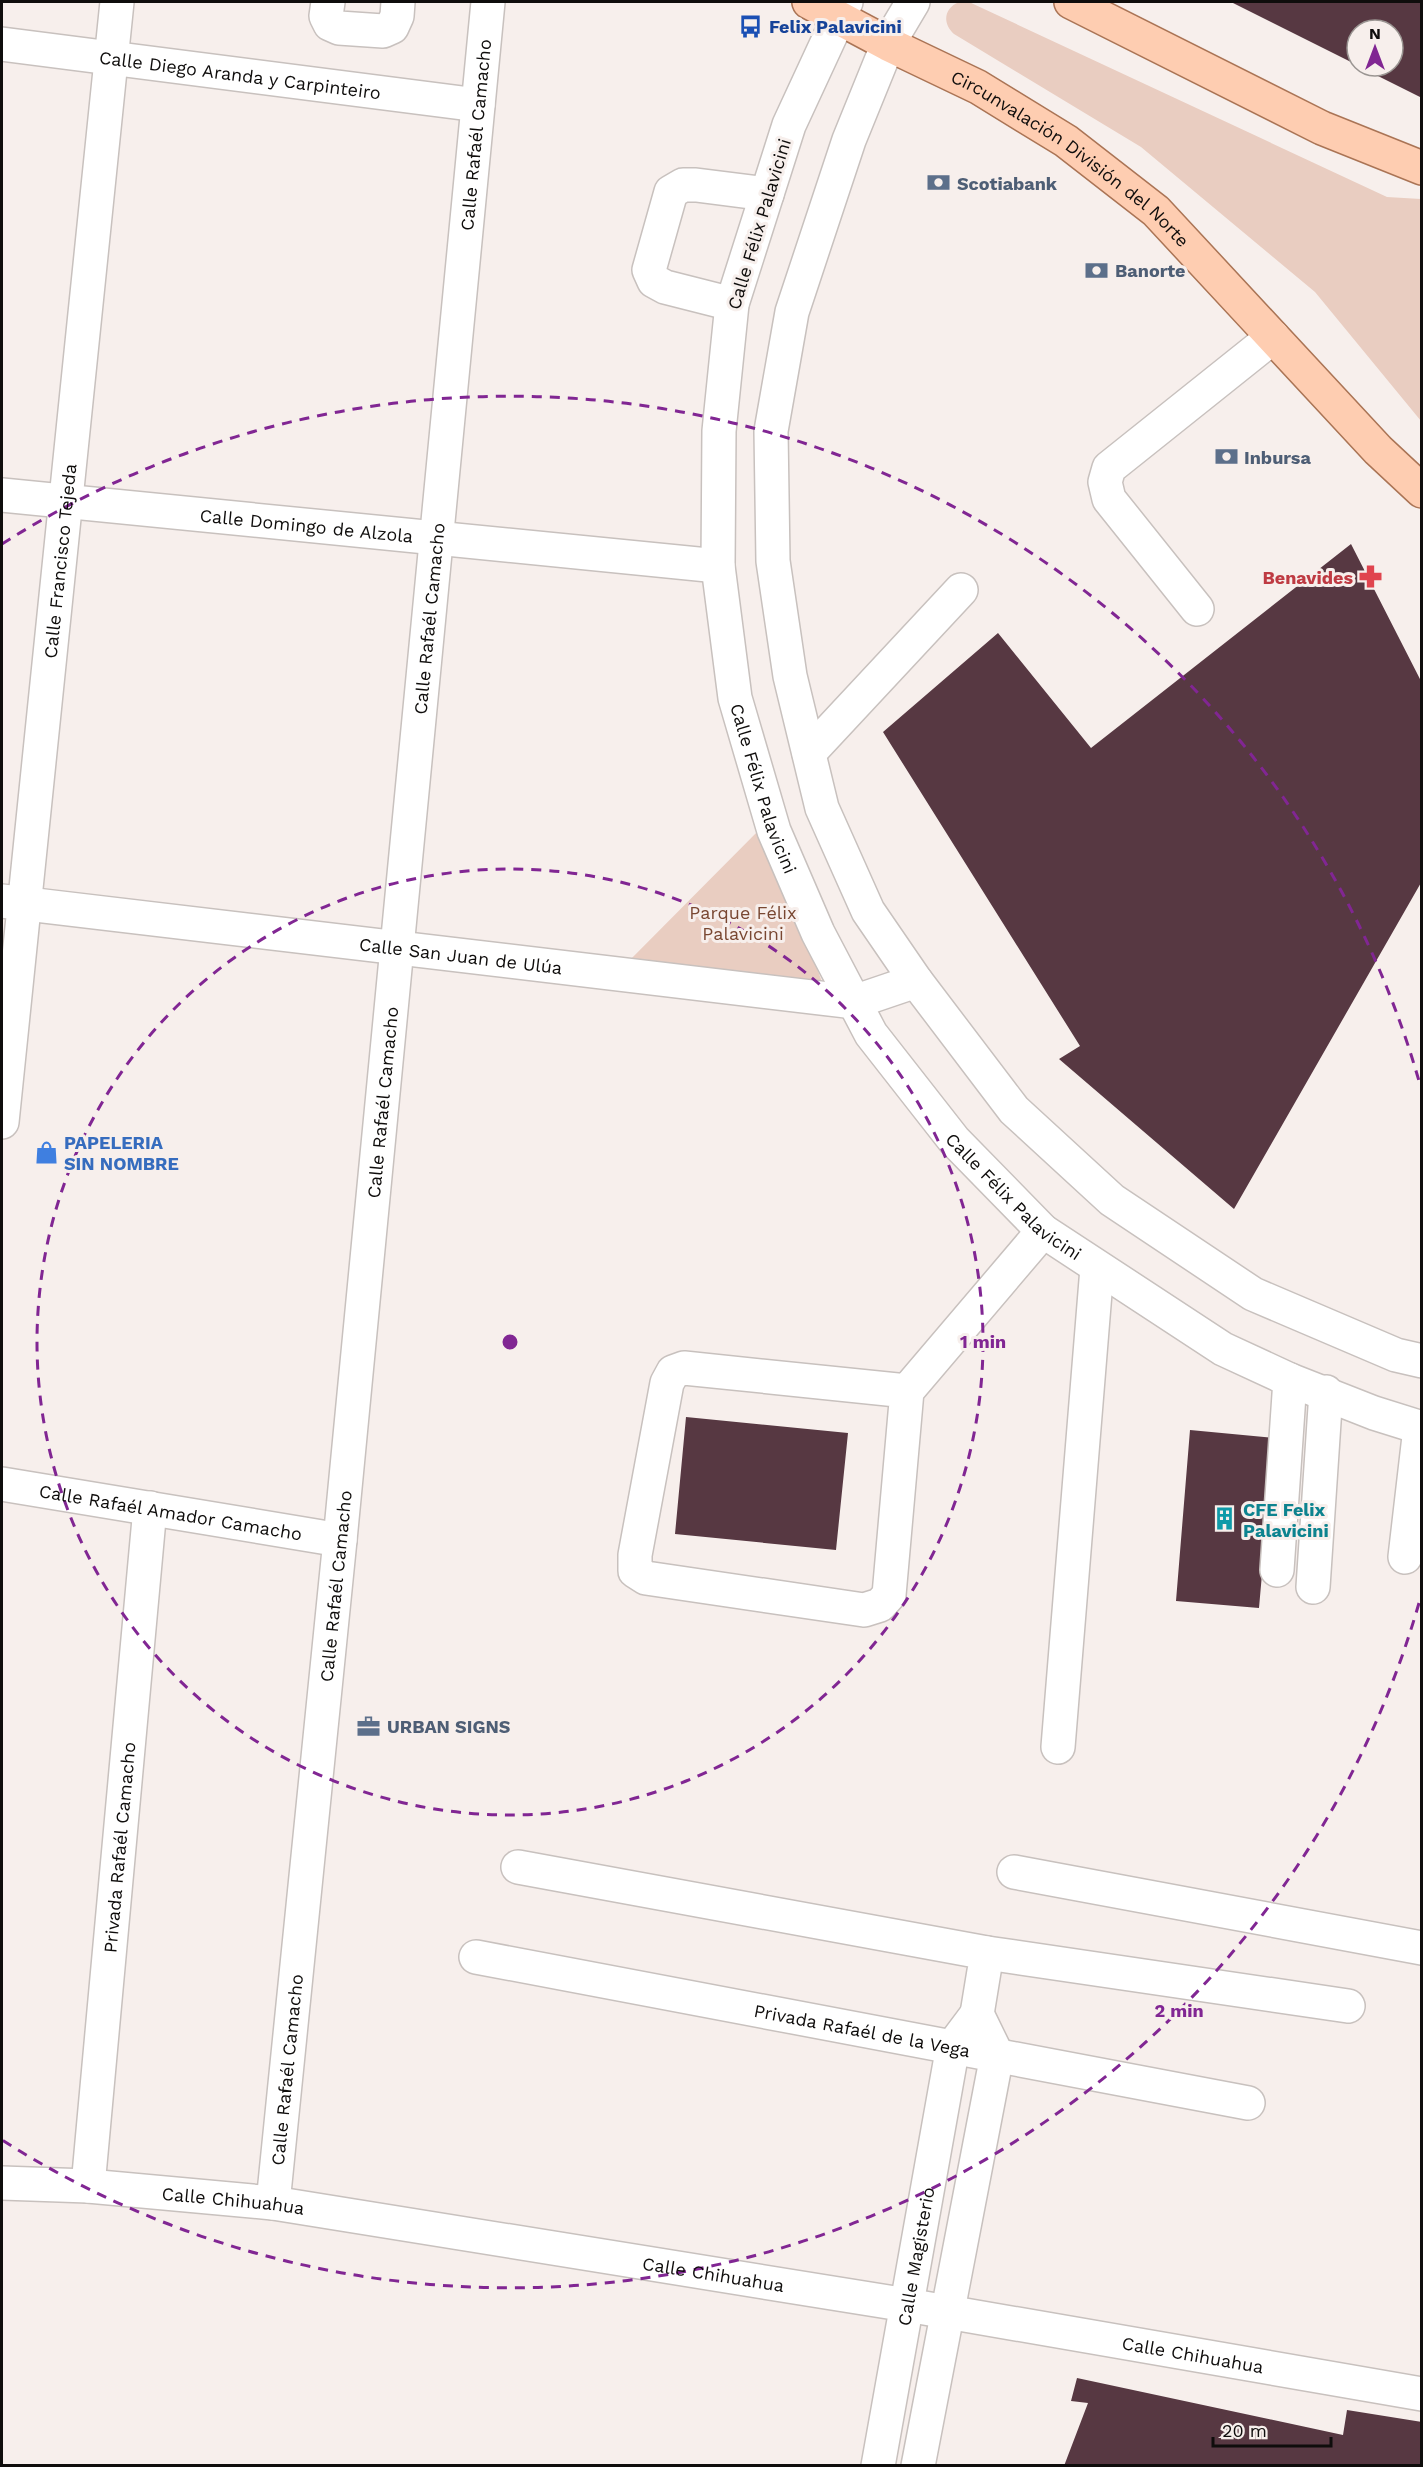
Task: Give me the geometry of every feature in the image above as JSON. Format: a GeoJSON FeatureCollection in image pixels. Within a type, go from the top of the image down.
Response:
{"type":"FeatureCollection","features":[{"type":"Feature","properties":{"kind":"main road","name":"Circunvalación División del Norte"},"geometry":{"type":"LineString","coordinates":[[809,2],[842,9],[888,44],[978,87],[1066,141],[1156,212],[1378,450],[1422,491]]}},
{"type":"Feature","properties":{"kind":"main road"},"geometry":{"type":"LineString","coordinates":[[1071,2],[1322,128],[1422,168]]}},
{"type":"Feature","properties":{"kind":"street","name":"Calle Francisco Tejeda"},"geometry":{"type":"LineString","coordinates":[[2,1122],[12,902],[65,501],[117,2]]}},
{"type":"Feature","properties":{"kind":"street"},"geometry":{"type":"LineString","coordinates":[[328,2],[326,16],[330,24],[339,28],[383,31],[392,27],[397,16],[398,2]]}},
{"type":"Feature","properties":{"kind":"street","name":"Calle Rafaél Camacho"},"geometry":{"type":"LineString","coordinates":[[273,2203],[398,948],[488,2]]}},
{"type":"Feature","properties":{"kind":"street"},"geometry":{"type":"LineString","coordinates":[[913,2],[888,44],[849,140],[792,312],[771,431],[773,561],[790,676],[822,808],[868,911],[916,981],[1014,1110],[1112,1200],[1253,1294],[1396,1354],[1422,1361]]}},
{"type":"Feature","properties":{"kind":"street","name":"Calle Félix Palavicini"},"geometry":{"type":"LineString","coordinates":[[842,9],[789,125],[732,304],[719,431],[718,566],[735,698],[774,831],[818,933],[871,1034],[954,1140],[1043,1231],[1223,1349],[1290,1380],[1326,1392],[1374,1413],[1421,1428]]}},
{"type":"Feature","properties":{"kind":"street","name":"Calle Diego Aranda y Carpinteiro"},"geometry":{"type":"LineString","coordinates":[[2,44],[478,105]]}},
{"type":"Feature","properties":{"kind":"street"},"geometry":{"type":"LineString","coordinates":[[732,304],[665,287],[654,281],[649,270],[671,192],[682,185],[696,185],[767,194]]}},
{"type":"Feature","properties":{"kind":"street"},"geometry":{"type":"LineString","coordinates":[[1197,609],[1109,499],[1105,482],[1108,468],[1273,337]]}},
{"type":"Feature","properties":{"kind":"street","name":"Calle Domingo de Alzola"},"geometry":{"type":"LineString","coordinates":[[2,495],[718,566]]}},
{"type":"Feature","properties":{"kind":"street"},"geometry":{"type":"LineString","coordinates":[[809,753],[962,590]]}},
{"type":"Feature","properties":{"kind":"street","name":"Calle San Juan de Ulúa"},"geometry":{"type":"LineString","coordinates":[[12,902],[854,1002],[916,981]]}},
{"type":"Feature","properties":{"kind":"street"},"geometry":{"type":"LineString","coordinates":[[907,1390],[684,1368],[673,1372],[667,1383],[634,1571],[646,1578],[864,1610],[880,1605],[889,1595],[907,1390],[1043,1231]]}},
{"type":"Feature","properties":{"kind":"street"},"geometry":{"type":"LineString","coordinates":[[1058,1747],[1097,1268]]}},
{"type":"Feature","properties":{"kind":"street"},"geometry":{"type":"LineString","coordinates":[[1277,1570],[1290,1380]]}},
{"type":"Feature","properties":{"kind":"street"},"geometry":{"type":"LineString","coordinates":[[1313,1587],[1326,1392]]}},
{"type":"Feature","properties":{"kind":"street"},"geometry":{"type":"LineString","coordinates":[[1405,1557],[1421,1428]]}},
{"type":"Feature","properties":{"kind":"street","name":"Calle Rafaél Amador Camacho"},"geometry":{"type":"LineString","coordinates":[[2,1484],[340,1540]]}},
{"type":"Feature","properties":{"kind":"street","name":"Privada Rafaél Camacho"},"geometry":{"type":"LineString","coordinates":[[88,2186],[150,1508]]}},
{"type":"Feature","properties":{"kind":"street"},"geometry":{"type":"LineString","coordinates":[[518,1868],[987,1953],[1348,2006]]}},
{"type":"Feature","properties":{"kind":"street"},"geometry":{"type":"LineString","coordinates":[[1014,1872],[1422,1948]]}},
{"type":"Feature","properties":{"kind":"street"},"geometry":{"type":"LineString","coordinates":[[953,2046],[977,2014],[987,1953]]}},
{"type":"Feature","properties":{"kind":"street","name":"Privada Rafaél de la Vega"},"geometry":{"type":"LineString","coordinates":[[476,1957],[1248,2103]]}},
{"type":"Feature","properties":{"kind":"street"},"geometry":{"type":"LineString","coordinates":[[918,2466],[997,2055],[977,2014]]}},
{"type":"Feature","properties":{"kind":"street","name":"Calle Magisterio"},"geometry":{"type":"LineString","coordinates":[[878,2466],[953,2046]]}},
{"type":"Feature","properties":{"kind":"street","name":"Calle Chihuahua"},"geometry":{"type":"LineString","coordinates":[[2,2182],[88,2186],[273,2203],[907,2305],[1422,2394]]}},
{"type":"Feature","properties":{"kind":"green space"},"geometry":{"type":"Polygon","coordinates":[[[959,2],[969,2],[1387,197],[1421,199],[1421,421],[1315,292],[1141,147],[954,34],[946,21],[946,16],[950,8],[959,2]]]}},
{"type":"Feature","properties":{"kind":"green space","name":"Parque Félix Palavicini"},"geometry":{"type":"Polygon","coordinates":[[[765,824],[822,982],[623,967],[765,824]]]}},
{"type":"Feature","properties":{"kind":"building"},"geometry":{"type":"Polygon","coordinates":[[[1231,2],[1422,2],[1422,98],[1382,78],[1405,78],[1405,18],[1345,18],[1345,59],[1231,2]]]}},
{"type":"Feature","properties":{"kind":"building"},"geometry":{"type":"Polygon","coordinates":[[[1351,544],[1422,683],[1422,881],[1234,1209],[1059,1059],[1080,1046],[883,732],[998,633],[1091,748],[1351,544]]]}},
{"type":"Feature","properties":{"kind":"building"},"geometry":{"type":"Polygon","coordinates":[[[686,1417],[848,1433],[836,1550],[675,1534],[686,1417]]]}},
{"type":"Feature","properties":{"kind":"building","name":"CFE Felix Palavicini"},"geometry":{"type":"Polygon","coordinates":[[[1190,1430],[1274,1438],[1259,1608],[1176,1601],[1190,1430]]]}},
{"type":"Feature","properties":{"kind":"building"},"geometry":{"type":"Polygon","coordinates":[[[1077,2378],[1343,2435],[1347,2410],[1422,2422],[1422,2466],[1064,2466],[1088,2403],[1071,2401],[1077,2378]]]}},
{"type":"Feature","properties":{"kind":"place","name":"Felix Palavicini"},"geometry":{"type":"Point","coordinates":[751,26]}},
{"type":"Feature","properties":{"kind":"place","name":"Scotiabank"},"geometry":{"type":"Point","coordinates":[939,183]}},
{"type":"Feature","properties":{"kind":"place","name":"Banorte"},"geometry":{"type":"Point","coordinates":[1097,270]}},
{"type":"Feature","properties":{"kind":"place","name":"Inbursa"},"geometry":{"type":"Point","coordinates":[1226,457]}},
{"type":"Feature","properties":{"kind":"place","name":"Benavides"},"geometry":{"type":"Point","coordinates":[1371,577]}},
{"type":"Feature","properties":{"kind":"place","name":"PAPELERIA SIN NOMBRE"},"geometry":{"type":"Point","coordinates":[46,1152]}},
{"type":"Feature","properties":{"kind":"place","name":"CFE Felix Palavicini"},"geometry":{"type":"Point","coordinates":[1225,1519]}},
{"type":"Feature","properties":{"kind":"place","name":"URBAN SIGNS"},"geometry":{"type":"Point","coordinates":[369,1726]}}]}
